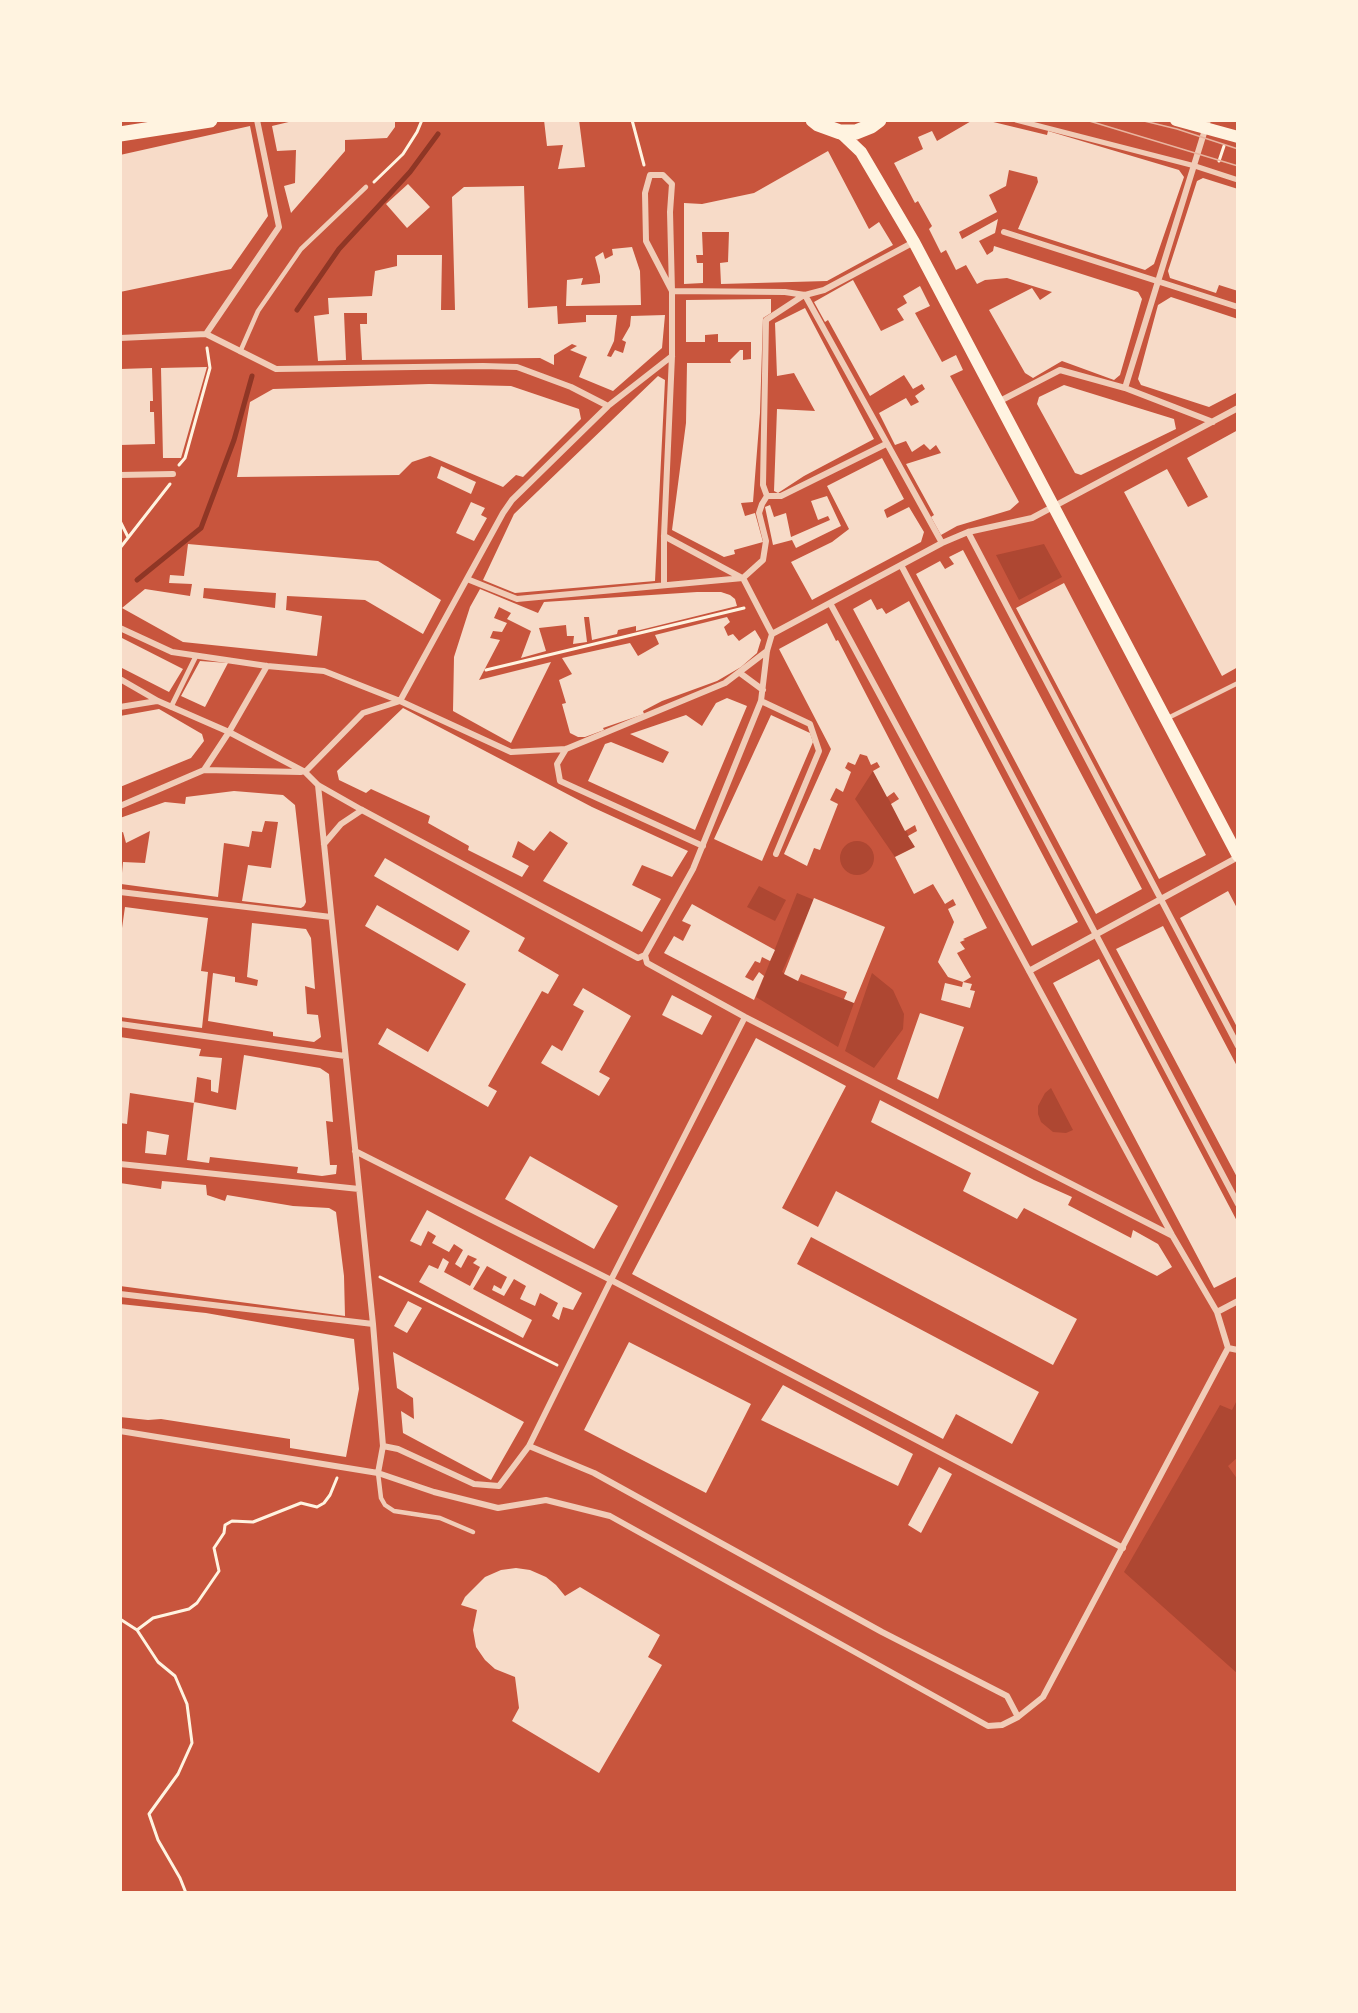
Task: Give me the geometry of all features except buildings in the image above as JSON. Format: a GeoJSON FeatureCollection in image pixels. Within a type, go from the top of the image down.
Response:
{"type":"FeatureCollection","features":[{"type":"Feature","properties":{"kind":"main road"},"geometry":{"type":"LineString","coordinates":[[120,134],[210,120]]}},
{"type":"Feature","properties":{"kind":"main road"},"geometry":{"type":"LineString","coordinates":[[813,120],[840,132],[856,132],[879,120]]}},
{"type":"Feature","properties":{"kind":"main road"},"geometry":{"type":"LineString","coordinates":[[1176,120],[1207,124],[1238,137]]}},
{"type":"Feature","properties":{"kind":"main road"},"geometry":{"type":"LineString","coordinates":[[840,132],[861,152],[914,242],[1238,856]]}},
{"type":"Feature","properties":{"kind":"street"},"geometry":{"type":"LineString","coordinates":[[206,334],[279,227],[257,120]]}},
{"type":"Feature","properties":{"kind":"street"},"geometry":{"type":"LineString","coordinates":[[1016,120],[1195,166],[1238,180]]}},
{"type":"Feature","properties":{"kind":"street"},"geometry":{"type":"LineString","coordinates":[[1125,388],[1207,124]]}},
{"type":"Feature","properties":{"kind":"street"},"geometry":{"type":"LineString","coordinates":[[664,585],[672,356],[672,291],[670,212],[672,184],[663,174],[650,175],[645,193],[646,241],[672,291]]}},
{"type":"Feature","properties":{"kind":"street"},"geometry":{"type":"LineString","coordinates":[[1004,232],[1238,307]]}},
{"type":"Feature","properties":{"kind":"street"},"geometry":{"type":"LineString","coordinates":[[767,496],[763,485],[766,320],[805,295],[824,290],[914,242]]}},
{"type":"Feature","properties":{"kind":"street"},"geometry":{"type":"LineString","coordinates":[[672,291],[785,292],[805,295]]}},
{"type":"Feature","properties":{"kind":"street"},"geometry":{"type":"LineString","coordinates":[[805,295],[942,543]]}},
{"type":"Feature","properties":{"kind":"street"},"geometry":{"type":"LineString","coordinates":[[120,338],[206,334],[276,369],[517,367],[571,387],[608,406]]}},
{"type":"Feature","properties":{"kind":"street"},"geometry":{"type":"LineString","coordinates":[[120,806],[204,770],[304,772],[363,713],[400,701],[512,500],[608,406],[672,356]]}},
{"type":"Feature","properties":{"kind":"street"},"geometry":{"type":"LineString","coordinates":[[997,402],[1059,370],[1125,388],[1212,422]]}},
{"type":"Feature","properties":{"kind":"street"},"geometry":{"type":"LineString","coordinates":[[772,634],[942,543],[969,532],[1032,519],[1238,408]]}},
{"type":"Feature","properties":{"kind":"street"},"geometry":{"type":"LineString","coordinates":[[767,496],[781,496],[886,444]]}},
{"type":"Feature","properties":{"kind":"street"},"geometry":{"type":"LineString","coordinates":[[120,475],[173,474]]}},
{"type":"Feature","properties":{"kind":"street"},"geometry":{"type":"LineString","coordinates":[[466,579],[517,599],[743,578],[763,560],[766,542],[759,513],[767,496]]}},
{"type":"Feature","properties":{"kind":"street"},"geometry":{"type":"LineString","coordinates":[[969,532],[1238,1046]]}},
{"type":"Feature","properties":{"kind":"street"},"geometry":{"type":"LineString","coordinates":[[120,679],[158,701],[229,732],[304,772],[318,785],[362,810],[638,958],[645,955],[685,885],[703,846],[761,701],[767,651],[772,634],[743,578],[664,536]]}},
{"type":"Feature","properties":{"kind":"street"},"geometry":{"type":"LineString","coordinates":[[901,565],[1238,1204]]}},
{"type":"Feature","properties":{"kind":"street"},"geometry":{"type":"LineString","coordinates":[[120,1431],[378,1473],[434,1492],[498,1508],[546,1500],[610,1516],[988,1726],[1002,1725],[1018,1717],[1043,1697],[1228,1348],[1217,1312],[1172,1235],[830,603]]}},
{"type":"Feature","properties":{"kind":"street"},"geometry":{"type":"LineString","coordinates":[[120,628],[172,652],[267,666],[324,671],[400,701],[511,752],[567,749],[725,683],[767,651]]}},
{"type":"Feature","properties":{"kind":"street"},"geometry":{"type":"LineString","coordinates":[[171,707],[196,656]]}},
{"type":"Feature","properties":{"kind":"street"},"geometry":{"type":"LineString","coordinates":[[204,770],[267,666]]}},
{"type":"Feature","properties":{"kind":"street"},"geometry":{"type":"LineString","coordinates":[[740,673],[763,690]]}},
{"type":"Feature","properties":{"kind":"street"},"geometry":{"type":"LineString","coordinates":[[120,707],[158,701]]}},
{"type":"Feature","properties":{"kind":"street"},"geometry":{"type":"LineString","coordinates":[[761,701],[810,724],[819,751],[776,854]]}},
{"type":"Feature","properties":{"kind":"street"},"geometry":{"type":"LineString","coordinates":[[567,749],[557,764],[560,781],[703,846]]}},
{"type":"Feature","properties":{"kind":"street"},"geometry":{"type":"LineString","coordinates":[[318,785],[373,1324],[383,1446],[378,1473]]}},
{"type":"Feature","properties":{"kind":"street"},"geometry":{"type":"LineString","coordinates":[[324,844],[341,824],[362,810]]}},
{"type":"Feature","properties":{"kind":"street"},"geometry":{"type":"LineString","coordinates":[[1029,971],[1238,856]]}},
{"type":"Feature","properties":{"kind":"street"},"geometry":{"type":"LineString","coordinates":[[120,892],[331,917]]}},
{"type":"Feature","properties":{"kind":"street"},"geometry":{"type":"LineString","coordinates":[[645,955],[647,963],[745,1017],[1172,1235]]}},
{"type":"Feature","properties":{"kind":"street"},"geometry":{"type":"LineString","coordinates":[[383,1446],[398,1449],[474,1484],[499,1486],[529,1446],[745,1017]]}},
{"type":"Feature","properties":{"kind":"street"},"geometry":{"type":"LineString","coordinates":[[120,1024],[345,1056]]}},
{"type":"Feature","properties":{"kind":"street"},"geometry":{"type":"LineString","coordinates":[[355,1151],[611,1280],[1123,1548]]}},
{"type":"Feature","properties":{"kind":"street"},"geometry":{"type":"LineString","coordinates":[[120,1164],[359,1189]]}},
{"type":"Feature","properties":{"kind":"street"},"geometry":{"type":"LineString","coordinates":[[120,1294],[373,1324]]}},
{"type":"Feature","properties":{"kind":"street"},"geometry":{"type":"LineString","coordinates":[[1217,1312],[1237,1304]]}},
{"type":"Feature","properties":{"kind":"street"},"geometry":{"type":"LineString","coordinates":[[1228,1348],[1238,1350]]}},
{"type":"Feature","properties":{"kind":"street"},"geometry":{"type":"LineString","coordinates":[[529,1446],[594,1473],[882,1632],[1007,1696],[1018,1717]]}},
{"type":"Feature","properties":{"kind":"lane"},"geometry":{"type":"LineString","coordinates":[[240,352],[258,311],[301,249],[366,187]]}},
{"type":"Feature","properties":{"kind":"lane"},"geometry":{"type":"LineString","coordinates":[[1166,719],[1238,683]]}},
{"type":"Feature","properties":{"kind":"lane"},"geometry":{"type":"LineString","coordinates":[[378,1473],[381,1498],[385,1505],[394,1511],[440,1518],[473,1532]]}},
{"type":"Feature","properties":{"kind":"path"},"geometry":{"type":"LineString","coordinates":[[366,187],[379,180],[403,154],[422,120]]}},
{"type":"Feature","properties":{"kind":"path"},"geometry":{"type":"LineString","coordinates":[[632,120],[644,167],[650,175]]}},
{"type":"Feature","properties":{"kind":"path"},"geometry":{"type":"LineString","coordinates":[[1219,160],[1224,145]]}},
{"type":"Feature","properties":{"kind":"path"},"geometry":{"type":"LineString","coordinates":[[120,548],[168,489],[173,474],[185,458],[210,368],[206,334]]}},
{"type":"Feature","properties":{"kind":"path"},"geometry":{"type":"LineString","coordinates":[[120,521],[128,537]]}},
{"type":"Feature","properties":{"kind":"path"},"geometry":{"type":"LineString","coordinates":[[486,670],[756,605]]}},
{"type":"Feature","properties":{"kind":"path"},"geometry":{"type":"LineString","coordinates":[[368,1271],[566,1370]]}},
{"type":"Feature","properties":{"kind":"path"},"geometry":{"type":"LineString","coordinates":[[137,1630],[153,1618],[189,1609],[197,1603],[219,1571],[214,1548],[224,1533],[225,1526],[232,1521],[253,1522],[301,1503],[317,1507],[324,1503],[330,1495],[343,1467]]}},
{"type":"Feature","properties":{"kind":"path"},"geometry":{"type":"LineString","coordinates":[[120,1619],[137,1630],[158,1662],[175,1676],[187,1704],[192,1743],[178,1774],[149,1814],[158,1840],[186,1893]]}},
{"type":"Feature","properties":{"kind":"shaded area"},"geometry":{"type":"Polygon","coordinates":[[[1044,544],[1062,577],[1019,600],[996,555],[1044,544]]]}},
{"type":"Feature","properties":{"kind":"shaded area"},"geometry":{"type":"Polygon","coordinates":[[[873,771],[915,847],[895,857],[855,799],[873,771]]]}},
{"type":"Feature","properties":{"kind":"shaded area"},"geometry":{"type":"Polygon","coordinates":[[[857,841],[869,846],[874,858],[869,870],[857,875],[845,870],[840,858],[845,846],[857,841]]]}},
{"type":"Feature","properties":{"kind":"shaded area"},"geometry":{"type":"Polygon","coordinates":[[[759,886],[786,900],[775,921],[747,907],[759,886]]]}},
{"type":"Feature","properties":{"kind":"shaded area"},"geometry":{"type":"Polygon","coordinates":[[[797,893],[814,900],[782,972],[798,981],[854,1003],[838,1047],[756,997],[797,893]]]}},
{"type":"Feature","properties":{"kind":"shaded area"},"geometry":{"type":"Polygon","coordinates":[[[872,973],[893,990],[904,1014],[903,1029],[874,1068],[845,1051],[872,973]]]}},
{"type":"Feature","properties":{"kind":"shaded area"},"geometry":{"type":"Polygon","coordinates":[[[1051,1088],[1073,1130],[1066,1133],[1053,1132],[1041,1122],[1038,1114],[1038,1106],[1045,1093],[1051,1088]]]}},
{"type":"Feature","properties":{"kind":"shaded area"},"geometry":{"type":"Polygon","coordinates":[[[1238,1398],[1238,1457],[1228,1466],[1238,1480],[1238,1674],[1124,1572],[1220,1405],[1232,1410],[1238,1398]]]}},
{"type":"Feature","properties":{"kind":"waterway"},"geometry":{"type":"LineString","coordinates":[[297,310],[339,249],[410,172],[438,134]]}},
{"type":"Feature","properties":{"kind":"waterway"},"geometry":{"type":"LineString","coordinates":[[137,580],[201,528],[234,440],[252,376]]}},
{"type":"Feature","properties":{"kind":"tram line"},"geometry":{"type":"LineString","coordinates":[[1086,120],[1238,166]]}},
{"type":"Feature","properties":{"kind":"tram line"},"geometry":{"type":"LineString","coordinates":[[1140,120],[1177,129],[1238,149]]}}]}
